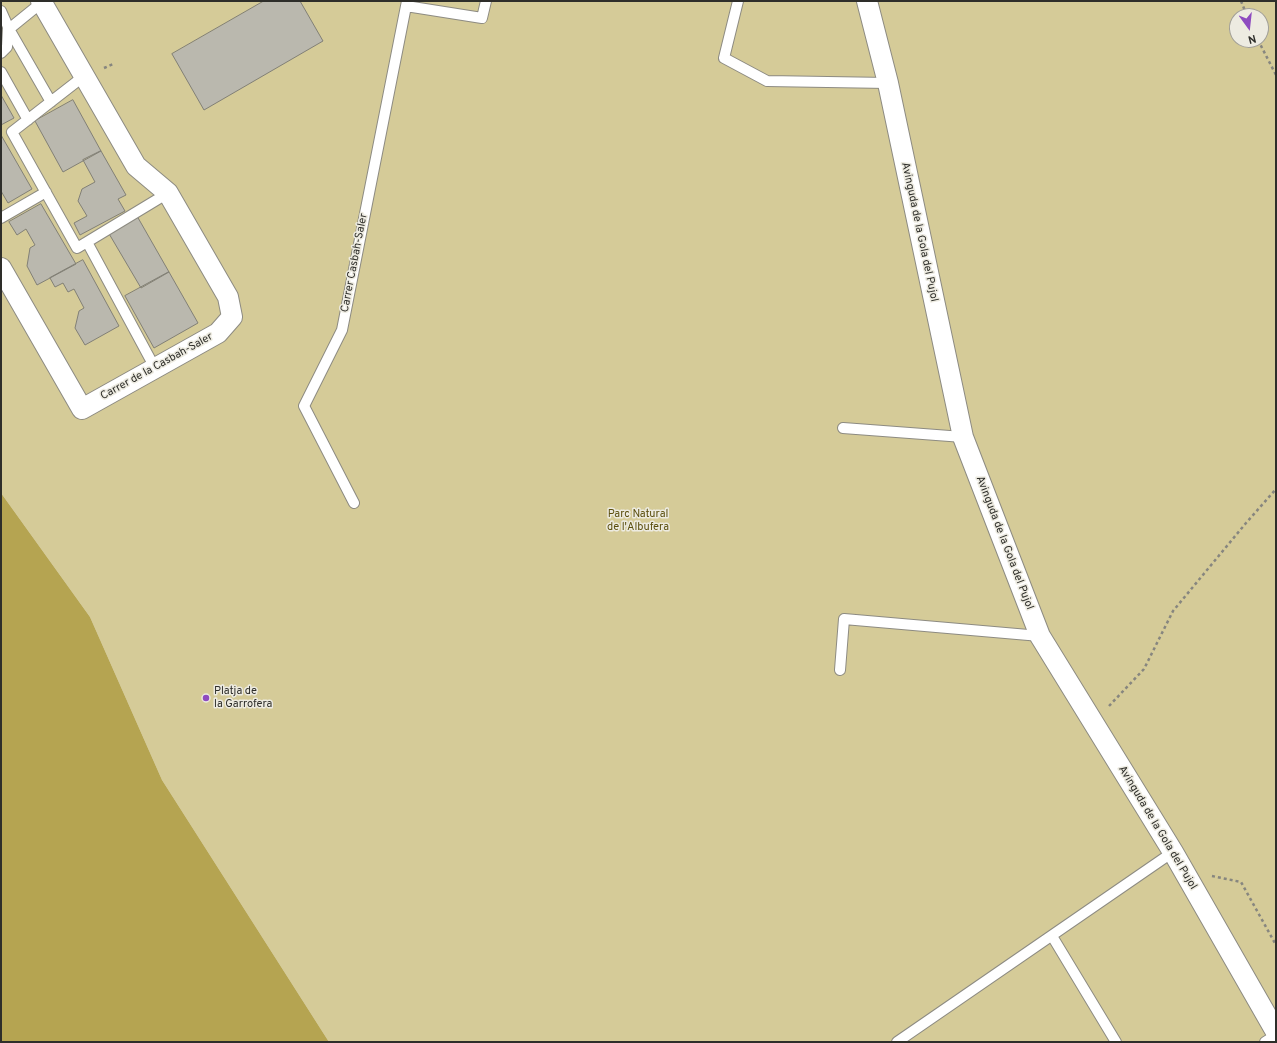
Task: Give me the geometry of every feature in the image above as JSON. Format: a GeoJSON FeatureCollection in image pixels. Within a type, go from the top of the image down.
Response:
{"type":"FeatureCollection","features":[{"type":"Feature","properties":{"kind":"street","name":"Avinguda de la Gola del Pujol"},"geometry":{"type":"LineString","coordinates":[[867,1],[888,83],[963,437],[1040,636],[1173,852],[1276,1034]]}},
{"type":"Feature","properties":{"kind":"street","name":"Carrer de la Casbah-Saler"},"geometry":{"type":"LineString","coordinates":[[1,268],[82,409],[218,333],[232,317],[228,297],[168,192],[136,166],[41,2]]}},
{"type":"Feature","properties":{"kind":"lane","name":"Carrer Casbah-Saler"},"geometry":{"type":"LineString","coordinates":[[354,503],[304,406],[342,330],[406,3],[482,18],[486,1]]}},
{"type":"Feature","properties":{"kind":"lane"},"geometry":{"type":"LineString","coordinates":[[738,1],[724,58],[767,81],[888,83]]}},
{"type":"Feature","properties":{"kind":"lane"},"geometry":{"type":"LineString","coordinates":[[9,29],[41,2]]}},
{"type":"Feature","properties":{"kind":"lane"},"geometry":{"type":"LineString","coordinates":[[1,11],[9,29],[51,102]]}},
{"type":"Feature","properties":{"kind":"lane"},"geometry":{"type":"LineString","coordinates":[[1,18],[9,29],[7,47],[1,53]]}},
{"type":"Feature","properties":{"kind":"lane"},"geometry":{"type":"LineString","coordinates":[[1,72],[28,120]]}},
{"type":"Feature","properties":{"kind":"lane"},"geometry":{"type":"LineString","coordinates":[[84,76],[12,132],[77,248],[168,192]]}},
{"type":"Feature","properties":{"kind":"lane"},"geometry":{"type":"LineString","coordinates":[[1,218],[46,192]]}},
{"type":"Feature","properties":{"kind":"lane"},"geometry":{"type":"LineString","coordinates":[[88,242],[156,368]]}},
{"type":"Feature","properties":{"kind":"lane"},"geometry":{"type":"LineString","coordinates":[[843,428],[963,437]]}},
{"type":"Feature","properties":{"kind":"lane"},"geometry":{"type":"LineString","coordinates":[[840,670],[844,619],[1040,636]]}},
{"type":"Feature","properties":{"kind":"lane"},"geometry":{"type":"LineString","coordinates":[[898,1042],[1173,852]]}},
{"type":"Feature","properties":{"kind":"lane"},"geometry":{"type":"LineString","coordinates":[[1052,936],[1116,1042]]}},
{"type":"Feature","properties":{"kind":"lane"},"geometry":{"type":"LineString","coordinates":[[1265,1042],[1276,1034]]}},
{"type":"Feature","properties":{"kind":"path"},"geometry":{"type":"LineString","coordinates":[[1262,48],[1276,75]]}},
{"type":"Feature","properties":{"kind":"path"},"geometry":{"type":"LineString","coordinates":[[109,66],[113,64]]}},
{"type":"Feature","properties":{"kind":"path"},"geometry":{"type":"LineString","coordinates":[[1107,708],[1144,669],[1173,611],[1276,489]]}},
{"type":"Feature","properties":{"kind":"path"},"geometry":{"type":"LineString","coordinates":[[1208,875],[1242,882],[1276,945]]}},
{"type":"Feature","properties":{"kind":"green space","name":"Parc Natural de l'Albufera"},"geometry":{"type":"Polygon","coordinates":[[[1,1],[1276,1],[1276,1042],[329,1042],[162,780],[90,617],[1,493],[1,1]]]}},
{"type":"Feature","properties":{"kind":"shaded area"},"geometry":{"type":"Polygon","coordinates":[[[1,493],[90,617],[162,780],[329,1042],[1,1042],[1,493]]]}},
{"type":"Feature","properties":{"kind":"building"},"geometry":{"type":"Polygon","coordinates":[[[264,1],[300,1],[323,41],[204,110],[172,54],[264,1]]]}},
{"type":"Feature","properties":{"kind":"building"},"geometry":{"type":"Polygon","coordinates":[[[1,95],[14,118],[1,125],[1,95]]]}},
{"type":"Feature","properties":{"kind":"building"},"geometry":{"type":"Polygon","coordinates":[[[73,100],[101,151],[63,172],[35,121],[73,100]]]}},
{"type":"Feature","properties":{"kind":"building"},"geometry":{"type":"Polygon","coordinates":[[[1,135],[32,189],[8,203],[1,191],[1,135]]]}},
{"type":"Feature","properties":{"kind":"building"},"geometry":{"type":"Polygon","coordinates":[[[101,151],[126,195],[118,199],[125,211],[80,235],[74,223],[87,216],[78,201],[82,189],[95,182],[83,160],[101,151]]]}},
{"type":"Feature","properties":{"kind":"building"},"geometry":{"type":"Polygon","coordinates":[[[41,204],[76,264],[37,285],[27,266],[30,248],[35,245],[26,229],[17,235],[9,222],[41,204]]]}},
{"type":"Feature","properties":{"kind":"building"},"geometry":{"type":"Polygon","coordinates":[[[137,216],[169,272],[141,288],[108,232],[137,216]]]}},
{"type":"Feature","properties":{"kind":"building"},"geometry":{"type":"Polygon","coordinates":[[[83,260],[119,326],[85,345],[75,328],[79,311],[84,308],[74,289],[68,292],[63,283],[55,287],[50,278],[83,260]]]}},
{"type":"Feature","properties":{"kind":"building"},"geometry":{"type":"Polygon","coordinates":[[[169,272],[198,323],[154,348],[125,296],[169,272]]]}},
{"type":"Feature","properties":{"kind":"place","name":"Platja de la Garrofera"},"geometry":{"type":"Point","coordinates":[206,698]}}]}
